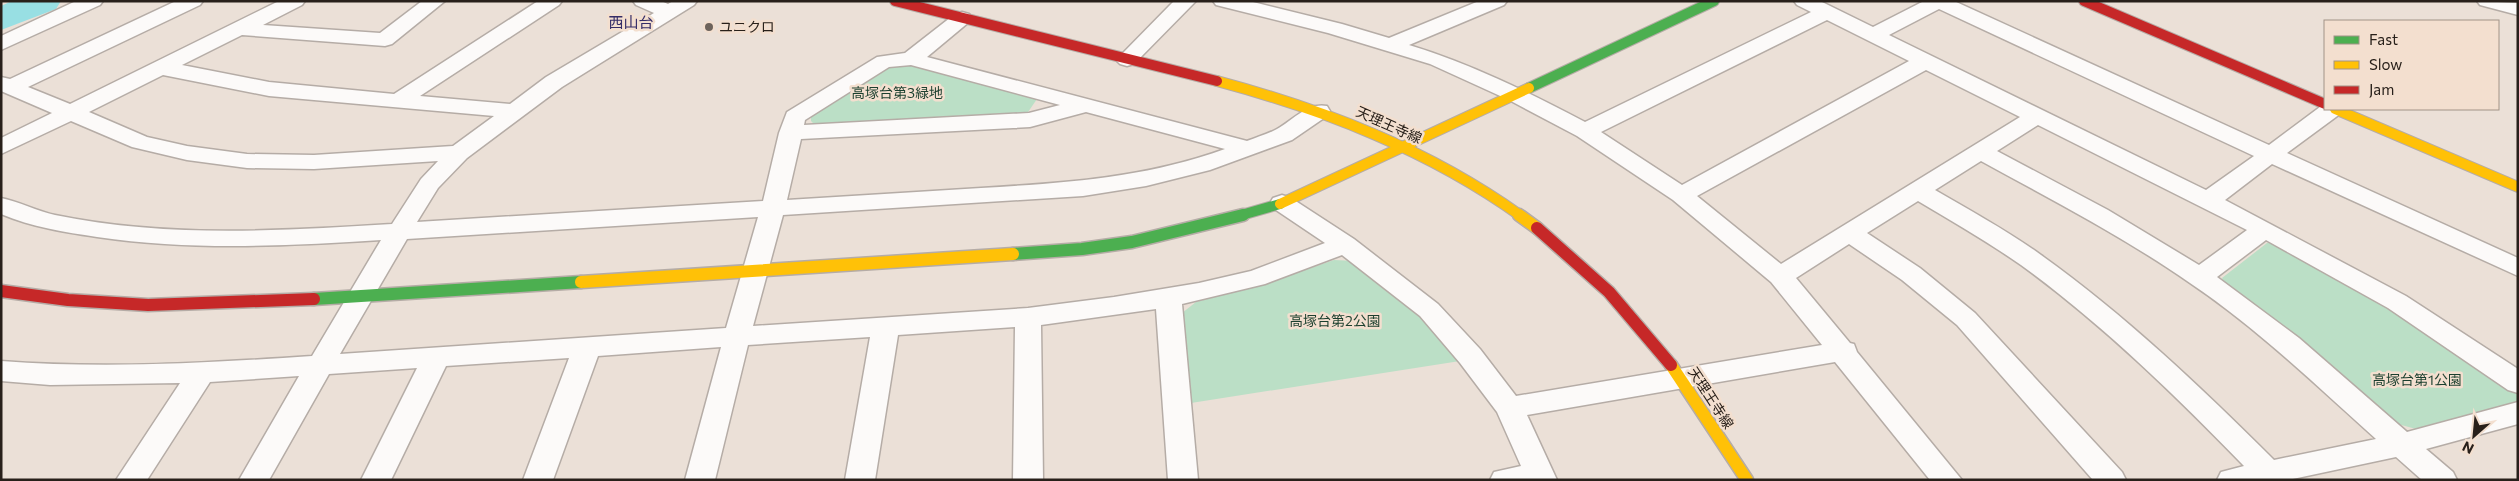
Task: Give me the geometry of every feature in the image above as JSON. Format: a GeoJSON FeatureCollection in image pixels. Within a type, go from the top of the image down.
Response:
{"type":"FeatureCollection","features":[{"type":"Feature","properties":{"kind":"street"},"geometry":{"type":"LineString","coordinates":[[1,44],[93,1]]}},
{"type":"Feature","properties":{"kind":"street"},"geometry":{"type":"LineString","coordinates":[[6,85],[193,1]]}},
{"type":"Feature","properties":{"kind":"street"},"geometry":{"type":"LineString","coordinates":[[1,147],[295,1]]}},
{"type":"Feature","properties":{"kind":"street"},"geometry":{"type":"LineString","coordinates":[[238,29],[385,40],[435,1]]}},
{"type":"Feature","properties":{"kind":"street"},"geometry":{"type":"LineString","coordinates":[[398,101],[552,1]]}},
{"type":"Feature","properties":{"kind":"street"},"geometry":{"type":"LineString","coordinates":[[643,1],[669,12]]}},
{"type":"Feature","properties":{"kind":"street"},"geometry":{"type":"LineString","coordinates":[[254,480],[360,297],[429,184],[458,153],[513,111],[554,82],[687,1]]}},
{"type":"Feature","properties":{"kind":"street","name":"天理王寺線"},"geometry":{"type":"LineString","coordinates":[[895,1],[1254,91],[1318,112],[1404,146],[1500,204],[1567,253],[1632,316],[1681,378],[1746,480]]}},
{"type":"Feature","properties":{"kind":"street"},"geometry":{"type":"LineString","coordinates":[[1128,60],[1186,1]]}},
{"type":"Feature","properties":{"kind":"street"},"geometry":{"type":"LineString","coordinates":[[1223,1],[1335,28],[1393,44],[1438,60],[1516,95],[1585,131],[1681,195],[1780,276],[1844,351],[1947,480]]}},
{"type":"Feature","properties":{"kind":"street"},"geometry":{"type":"LineString","coordinates":[[1393,44],[1497,1]]}},
{"type":"Feature","properties":{"kind":"street"},"geometry":{"type":"LineString","coordinates":[[1,291],[68,300],[148,305],[360,297],[1082,249],[1176,233],[1225,221],[1282,203],[1714,1]]}},
{"type":"Feature","properties":{"kind":"street"},"geometry":{"type":"LineString","coordinates":[[1804,1],[2266,229],[2397,302],[2518,383]]}},
{"type":"Feature","properties":{"kind":"street"},"geometry":{"type":"LineString","coordinates":[[2084,1],[2324,104]]}},
{"type":"Feature","properties":{"kind":"street"},"geometry":{"type":"LineString","coordinates":[[2487,1],[2518,9]]}},
{"type":"Feature","properties":{"kind":"street"},"geometry":{"type":"LineString","coordinates":[[1874,35],[1939,2],[2518,268]]}},
{"type":"Feature","properties":{"kind":"street"},"geometry":{"type":"LineString","coordinates":[[1585,131],[1827,12]]}},
{"type":"Feature","properties":{"kind":"street"},"geometry":{"type":"LineString","coordinates":[[910,60],[962,18]]}},
{"type":"Feature","properties":{"kind":"street"},"geometry":{"type":"LineString","coordinates":[[700,480],[739,336],[754,270],[773,209],[795,117],[884,61],[910,60],[1248,148]]}},
{"type":"Feature","properties":{"kind":"street"},"geometry":{"type":"LineString","coordinates":[[1681,195],[1926,61]]}},
{"type":"Feature","properties":{"kind":"street"},"geometry":{"type":"LineString","coordinates":[[162,68],[269,89],[513,111]]}},
{"type":"Feature","properties":{"kind":"street"},"geometry":{"type":"LineString","coordinates":[[6,85],[140,142],[187,154],[247,160],[314,162],[458,153]]}},
{"type":"Feature","properties":{"kind":"street"},"geometry":{"type":"LineString","coordinates":[[790,133],[1030,120],[1084,106]]}},
{"type":"Feature","properties":{"kind":"street"},"geometry":{"type":"LineString","coordinates":[[2208,200],[2333,110]]}},
{"type":"Feature","properties":{"kind":"street"},"geometry":{"type":"LineString","coordinates":[[2336,110],[2518,187]]}},
{"type":"Feature","properties":{"kind":"street"},"geometry":{"type":"LineString","coordinates":[[1,205],[48,222],[166,238],[261,239],[1083,189],[1146,180],[1202,165],[1284,135],[1318,112]]}},
{"type":"Feature","properties":{"kind":"street"},"geometry":{"type":"LineString","coordinates":[[1780,276],[2037,116]]}},
{"type":"Feature","properties":{"kind":"street"},"geometry":{"type":"LineString","coordinates":[[1979,151],[2099,215],[2200,277],[2289,345],[2442,480]]}},
{"type":"Feature","properties":{"kind":"street"},"geometry":{"type":"LineString","coordinates":[[1918,190],[2031,260],[2125,334],[2186,389],[2269,473]]}},
{"type":"Feature","properties":{"kind":"street"},"geometry":{"type":"LineString","coordinates":[[1282,203],[1345,245],[1429,310],[1470,356],[1509,408],[1541,477],[1505,480]]}},
{"type":"Feature","properties":{"kind":"street"},"geometry":{"type":"LineString","coordinates":[[2200,277],[2266,229]]}},
{"type":"Feature","properties":{"kind":"street"},"geometry":{"type":"LineString","coordinates":[[1850,233],[1911,274],[1966,319],[2111,480]]}},
{"type":"Feature","properties":{"kind":"street"},"geometry":{"type":"LineString","coordinates":[[1,371],[50,375],[202,373],[1028,317],[1120,307],[1168,299],[1258,277],[1345,245]]}},
{"type":"Feature","properties":{"kind":"street"},"geometry":{"type":"LineString","coordinates":[[1168,299],[1183,480]]}},
{"type":"Feature","properties":{"kind":"street"},"geometry":{"type":"LineString","coordinates":[[1028,317],[1028,480]]}},
{"type":"Feature","properties":{"kind":"street"},"geometry":{"type":"LineString","coordinates":[[860,480],[886,326]]}},
{"type":"Feature","properties":{"kind":"street"},"geometry":{"type":"LineString","coordinates":[[538,480],[587,347]]}},
{"type":"Feature","properties":{"kind":"street"},"geometry":{"type":"LineString","coordinates":[[1509,408],[1844,351]]}},
{"type":"Feature","properties":{"kind":"street"},"geometry":{"type":"LineString","coordinates":[[376,480],[436,358]]}},
{"type":"Feature","properties":{"kind":"street"},"geometry":{"type":"LineString","coordinates":[[131,480],[202,373]]}},
{"type":"Feature","properties":{"kind":"street"},"geometry":{"type":"LineString","coordinates":[[2232,480],[2403,444],[2518,413]]}},
{"type":"Feature","properties":{"kind":"green space","name":"高塚台第3緑地"},"geometry":{"type":"Polygon","coordinates":[[[904,64],[1037,99],[1026,115],[814,124],[811,121],[811,116],[885,67],[904,64]]]}},
{"type":"Feature","properties":{"kind":"green space","name":"高塚台第1公園"},"geometry":{"type":"Polygon","coordinates":[[[2267,243],[2283,244],[2394,308],[2516,391],[2518,402],[2416,429],[2394,423],[2227,288],[2222,278],[2267,243]]]}},
{"type":"Feature","properties":{"kind":"green space","name":"高塚台第2公園"},"geometry":{"type":"Polygon","coordinates":[[[1334,260],[1355,261],[1410,306],[1460,361],[1191,403],[1182,313],[1196,302],[1264,284],[1334,260]]]}},
{"type":"Feature","properties":{"kind":"waterway"},"geometry":{"type":"LineString","coordinates":[[1,19],[43,1]]}},
{"type":"Feature","properties":{"kind":"traffic: fast"},"geometry":{"type":"LineString","coordinates":[[1529,88],[1714,1]]}},
{"type":"Feature","properties":{"kind":"traffic: fast"},"geometry":{"type":"LineString","coordinates":[[1013,254],[1082,249],[1132,242],[1207,225],[1280,204]]}},
{"type":"Feature","properties":{"kind":"traffic: fast"},"geometry":{"type":"LineString","coordinates":[[314,299],[581,282]]}},
{"type":"Feature","properties":{"kind":"traffic: slow"},"geometry":{"type":"LineString","coordinates":[[1217,81],[1302,106],[1385,138],[1464,178],[1537,228]]}},
{"type":"Feature","properties":{"kind":"traffic: slow"},"geometry":{"type":"LineString","coordinates":[[1280,204],[1529,88]]}},
{"type":"Feature","properties":{"kind":"traffic: slow"},"geometry":{"type":"LineString","coordinates":[[2337,110],[2518,187]]}},
{"type":"Feature","properties":{"kind":"traffic: slow"},"geometry":{"type":"LineString","coordinates":[[581,282],[1013,254]]}},
{"type":"Feature","properties":{"kind":"traffic: slow"},"geometry":{"type":"LineString","coordinates":[[1671,365],[1747,480]]}},
{"type":"Feature","properties":{"kind":"traffic: jam"},"geometry":{"type":"LineString","coordinates":[[895,1],[1217,81]]}},
{"type":"Feature","properties":{"kind":"traffic: jam"},"geometry":{"type":"LineString","coordinates":[[2084,1],[2324,104]]}},
{"type":"Feature","properties":{"kind":"traffic: jam"},"geometry":{"type":"LineString","coordinates":[[1537,228],[1609,292],[1641,327],[1671,365]]}},
{"type":"Feature","properties":{"kind":"traffic: jam"},"geometry":{"type":"LineString","coordinates":[[1,291],[68,300],[148,305],[314,299]]}},
{"type":"Feature","properties":{"kind":"place","name":"ユニクロ"},"geometry":{"type":"Point","coordinates":[709,27]}},
{"type":"Feature","properties":{"kind":"district","name":"西山台"},"geometry":{"type":"Point","coordinates":[631,23]}}]}
